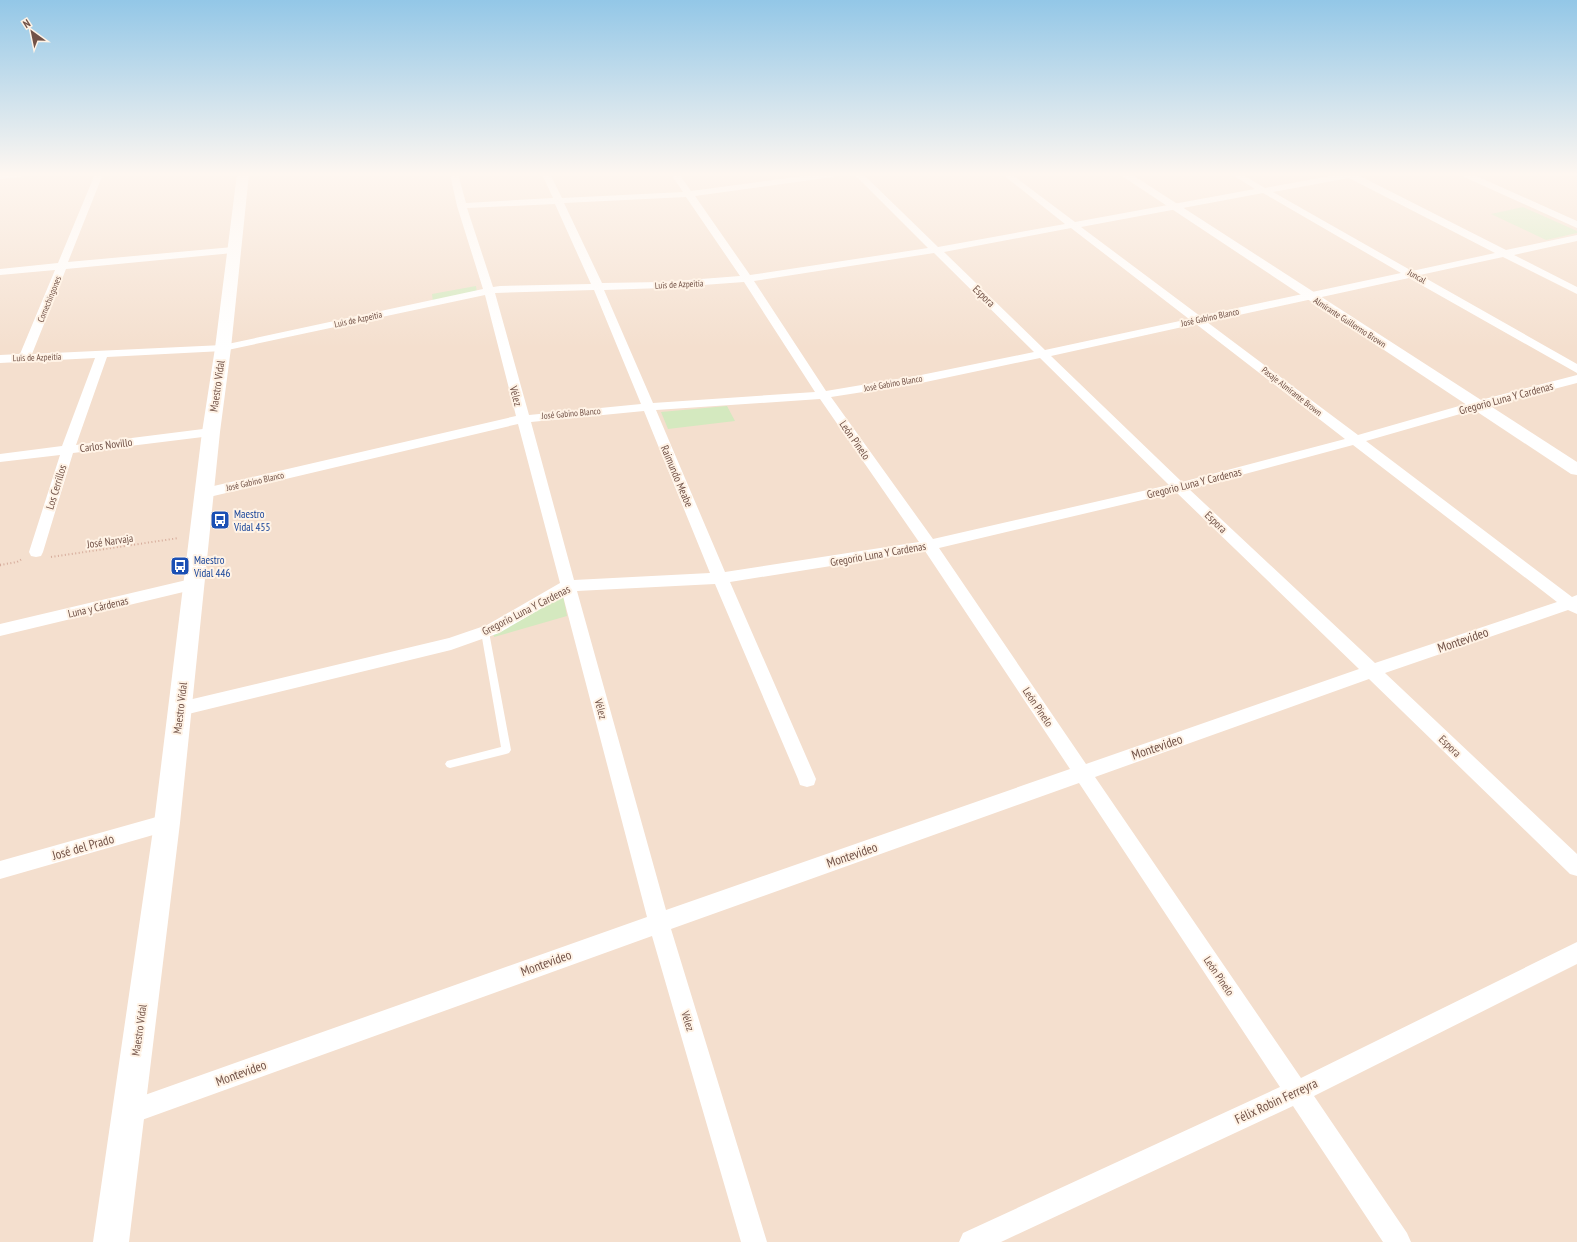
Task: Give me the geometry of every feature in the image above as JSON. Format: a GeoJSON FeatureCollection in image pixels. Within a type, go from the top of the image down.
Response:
{"type":"FeatureCollection","features":[{"type":"Feature","properties":{"kind":"main road","name":"Maestro Vidal"},"geometry":{"type":"LineString","coordinates":[[111,1242],[167,823],[211,432],[223,348],[235,232]]}},
{"type":"Feature","properties":{"kind":"street","name":"Comechingones"},"geometry":{"type":"LineString","coordinates":[[25,357],[76,232]]}},
{"type":"Feature","properties":{"kind":"street","name":"Vélez"},"geometry":{"type":"LineString","coordinates":[[470,232],[488,291],[658,923],[754,1242]]}},
{"type":"Feature","properties":{"kind":"street","name":"Raimundo Meabe"},"geometry":{"type":"LineString","coordinates":[[572,232],[598,287],[720,578],[807,779]]}},
{"type":"Feature","properties":{"kind":"street","name":"León Pinelo"},"geometry":{"type":"LineString","coordinates":[[714,232],[823,395],[929,545],[1398,1242]]}},
{"type":"Feature","properties":{"kind":"street","name":"Espora"},"geometry":{"type":"LineString","coordinates":[[918,232],[1179,487],[1577,867]]}},
{"type":"Feature","properties":{"kind":"street","name":"Luis de Azpeitía"},"geometry":{"type":"LineString","coordinates":[[0,359],[223,348],[488,291],[507,289],[662,285],[747,279],[937,250],[1040,232]]}},
{"type":"Feature","properties":{"kind":"street","name":"Pasaje Almirante Brown"},"geometry":{"type":"LineString","coordinates":[[1082,232],[1575,605]]}},
{"type":"Feature","properties":{"kind":"street","name":"Almirante Guillermo Brown"},"geometry":{"type":"LineString","coordinates":[[1214,232],[1577,470]]}},
{"type":"Feature","properties":{"kind":"street","name":"Juncal"},"geometry":{"type":"LineString","coordinates":[[1338,232],[1577,369]]}},
{"type":"Feature","properties":{"kind":"street"},"geometry":{"type":"LineString","coordinates":[[1464,232],[1577,291]]}},
{"type":"Feature","properties":{"kind":"street","name":"José Gabino Blanco"},"geometry":{"type":"LineString","coordinates":[[205,493],[522,419],[648,407],[823,395],[921,379],[1577,238]]}},
{"type":"Feature","properties":{"kind":"street"},"geometry":{"type":"LineString","coordinates":[[0,272],[233,250]]}},
{"type":"Feature","properties":{"kind":"street","name":"Los Cerrillos"},"geometry":{"type":"LineString","coordinates":[[36,552],[68,449],[102,355]]}},
{"type":"Feature","properties":{"kind":"street","name":"Gregorio Luna Y Cardenas"},"geometry":{"type":"LineString","coordinates":[[180,709],[451,644],[485,632],[568,586],[720,578],[792,569],[929,545],[1179,487],[1577,379]]}},
{"type":"Feature","properties":{"kind":"street","name":"Carlos Novillo"},"geometry":{"type":"LineString","coordinates":[[0,458],[211,432]]}},
{"type":"Feature","properties":{"kind":"street","name":"Luna y Cárdenas"},"geometry":{"type":"LineString","coordinates":[[0,630],[195,584]]}},
{"type":"Feature","properties":{"kind":"street","name":"Montevideo"},"geometry":{"type":"LineString","coordinates":[[128,1113],[658,923],[1372,672],[1575,605]]}},
{"type":"Feature","properties":{"kind":"street","name":"José del Prado"},"geometry":{"type":"LineString","coordinates":[[0,870],[167,823]]}},
{"type":"Feature","properties":{"kind":"street","name":"Félix Robin Ferreyra"},"geometry":{"type":"LineString","coordinates":[[972,1242],[1297,1092],[1577,953]]}},
{"type":"Feature","properties":{"kind":"lane"},"geometry":{"type":"LineString","coordinates":[[450,764],[506,750],[485,632]]}},
{"type":"Feature","properties":{"kind":"path","name":"José Narvaja"},"geometry":{"type":"LineString","coordinates":[[36,552],[50,549],[46,558],[200,535]]}},
{"type":"Feature","properties":{"kind":"path"},"geometry":{"type":"LineString","coordinates":[[0,565],[17,562]]}},
{"type":"Feature","properties":{"kind":"shaded area"},"geometry":{"type":"Polygon","coordinates":[[[0,232],[1577,232],[1577,1242],[0,1242],[0,232]]]}},
{"type":"Feature","properties":{"kind":"green space"},"geometry":{"type":"Polygon","coordinates":[[[1529,232],[1577,232],[1577,233],[1546,240],[1529,232]]]}},
{"type":"Feature","properties":{"kind":"green space"},"geometry":{"type":"Polygon","coordinates":[[[476,286],[477,293],[433,302],[432,294],[476,286]]]}},
{"type":"Feature","properties":{"kind":"green space"},"geometry":{"type":"Polygon","coordinates":[[[727,406],[735,421],[668,429],[661,412],[727,406]]]}},
{"type":"Feature","properties":{"kind":"green space"},"geometry":{"type":"Polygon","coordinates":[[[563,595],[567,616],[494,637],[493,633],[563,595]]]}},
{"type":"Feature","properties":{"kind":"place","name":"Maestro Vidal 455"},"geometry":{"type":"Point","coordinates":[220,520]}},
{"type":"Feature","properties":{"kind":"place","name":"Maestro Vidal 446"},"geometry":{"type":"Point","coordinates":[180,566]}}]}
